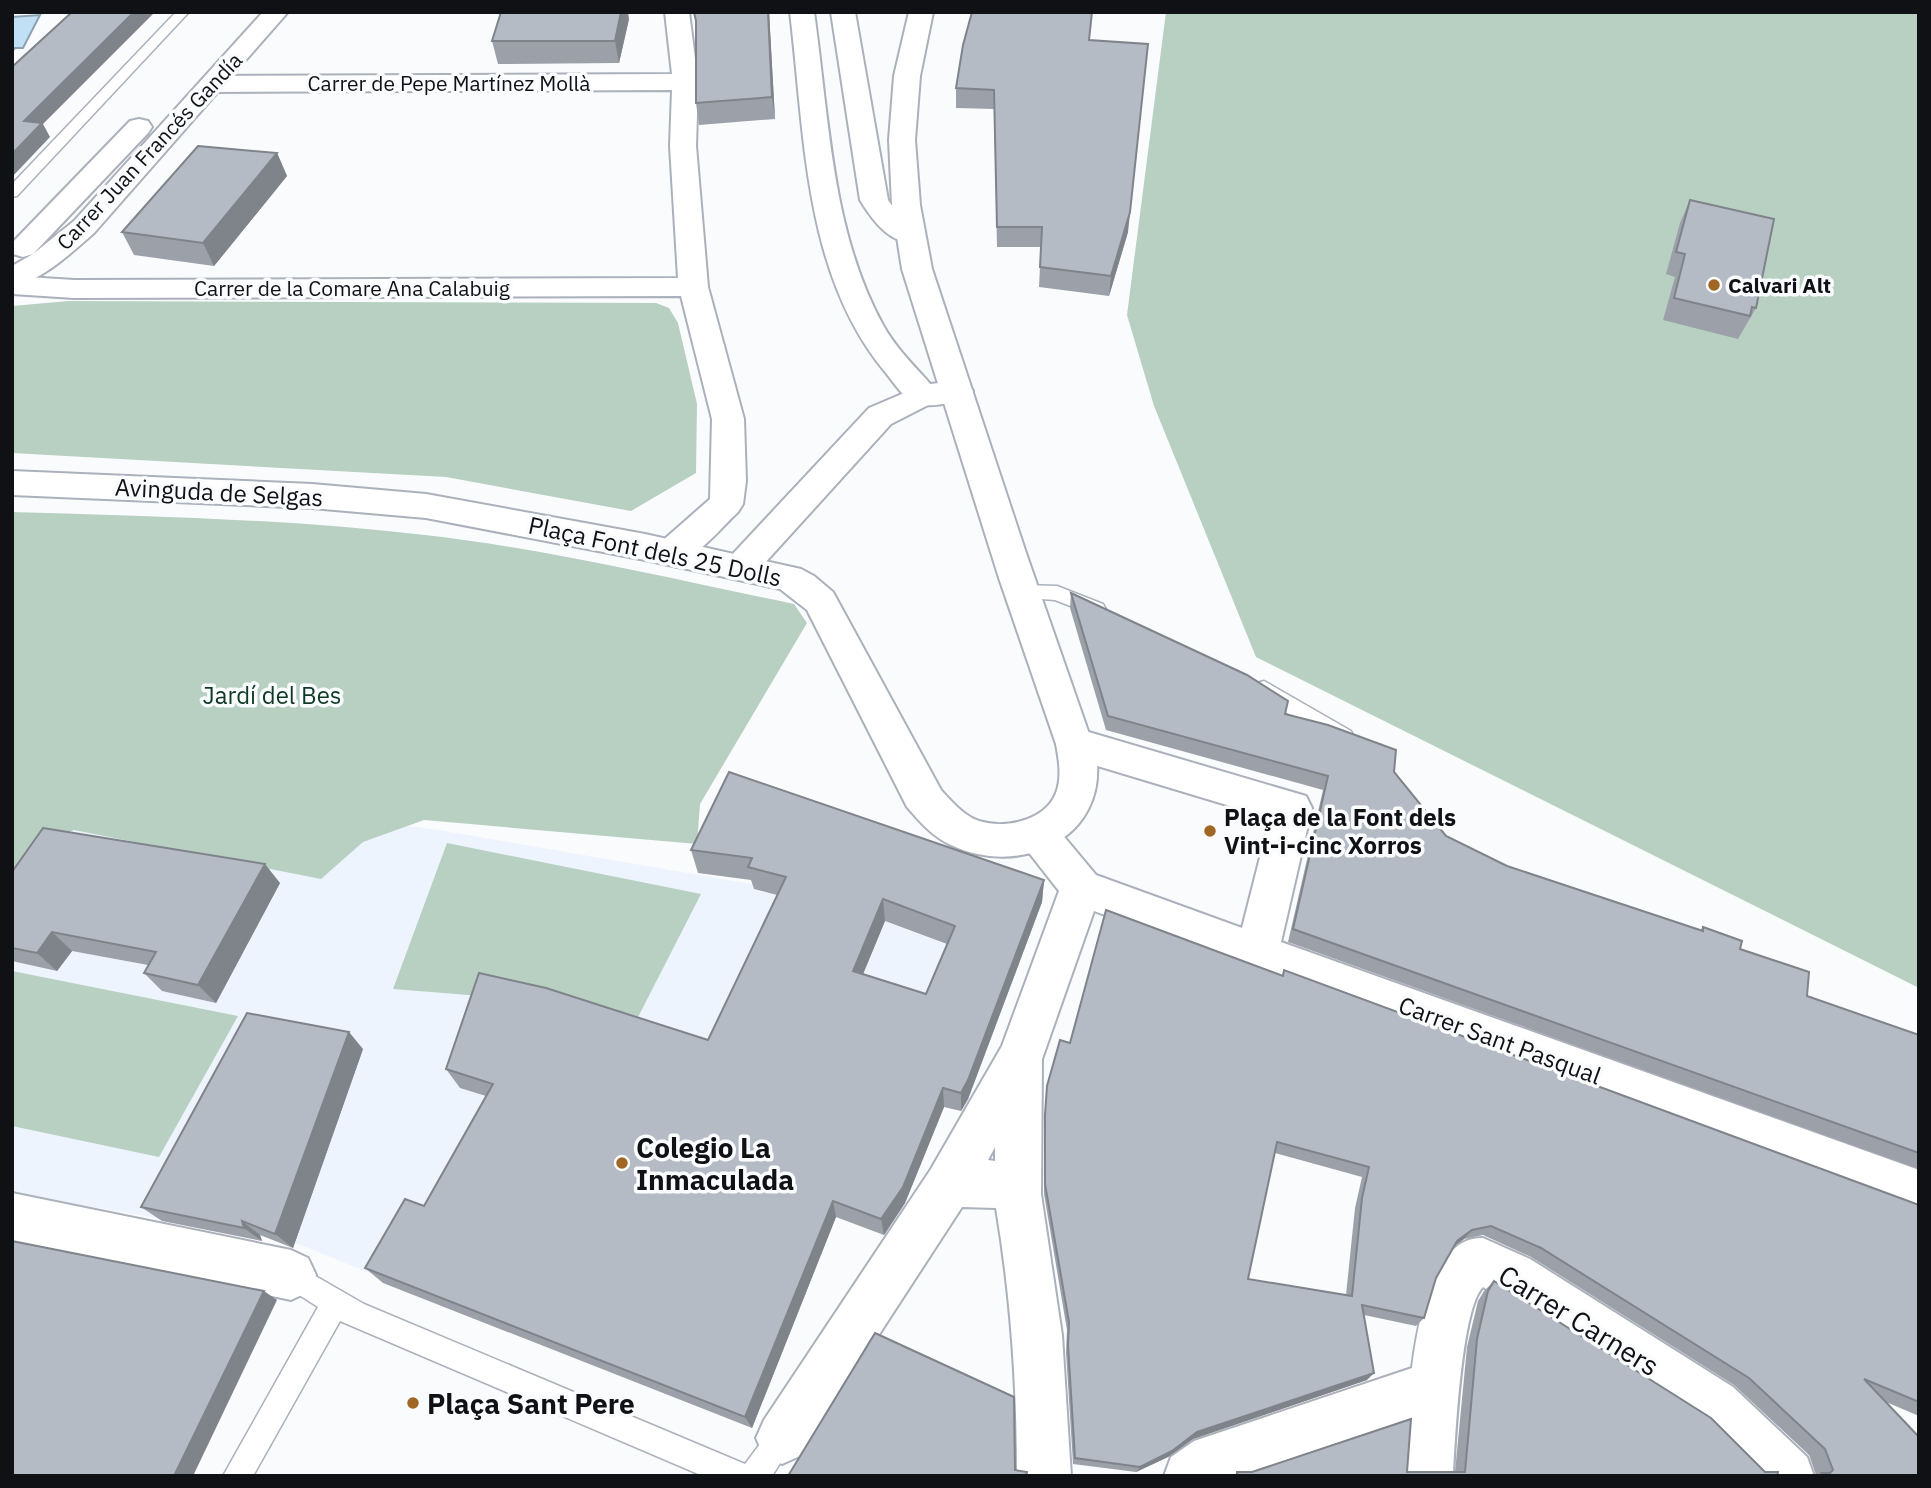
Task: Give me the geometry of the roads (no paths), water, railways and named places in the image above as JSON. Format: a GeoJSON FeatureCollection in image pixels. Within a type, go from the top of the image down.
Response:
{"type":"FeatureCollection","features":[{"type":"Feature","properties":{"kind":"street","name":"Carrer Juan Francés Gandía"},"geometry":{"type":"LineString","coordinates":[[12,254],[27,246],[47,227],[244,12]]}},
{"type":"Feature","properties":{"kind":"street","name":"Carrer Juan Francés Gandía"},"geometry":{"type":"LineString","coordinates":[[12,278],[49,257],[84,227],[276,12]]}},
{"type":"Feature","properties":{"kind":"street"},"geometry":{"type":"LineString","coordinates":[[672,552],[726,504],[729,481],[729,419],[693,287],[683,146],[685,82],[677,12]]}},
{"type":"Feature","properties":{"kind":"street"},"geometry":{"type":"LineString","coordinates":[[802,12],[828,206],[839,251],[866,322],[900,371],[923,394]]}},
{"type":"Feature","properties":{"kind":"street"},"geometry":{"type":"LineString","coordinates":[[843,12],[874,200],[883,216],[894,227],[910,234]]}},
{"type":"Feature","properties":{"kind":"street","name":"Plaça Font dels 25 Dolls"},"geometry":{"type":"LineString","coordinates":[[426,506],[672,552],[789,578],[802,585],[820,601],[921,795],[936,813],[973,836],[995,841],[1014,841],[1037,833],[1054,826],[1064,817],[1078,790],[1075,744],[1021,592],[926,301],[910,234],[902,155],[903,105],[913,40],[921,12]]}},
{"type":"Feature","properties":{"kind":"street","name":"Carrer de Pepe Martínez Mollà"},"geometry":{"type":"LineString","coordinates":[[213,84],[685,82]]}},
{"type":"Feature","properties":{"kind":"street","name":"Carrer de la Comare Ana Calabuig"},"geometry":{"type":"LineString","coordinates":[[12,285],[74,289],[693,287]]}},
{"type":"Feature","properties":{"kind":"street"},"geometry":{"type":"LineString","coordinates":[[741,567],[880,416],[923,394],[957,391]]}},
{"type":"Feature","properties":{"kind":"street","name":"Avinguda de Selgas"},"geometry":{"type":"LineString","coordinates":[[12,483],[312,496],[426,506]]}},
{"type":"Feature","properties":{"kind":"street"},"geometry":{"type":"LineString","coordinates":[[1075,744],[1292,808],[1258,951]]}},
{"type":"Feature","properties":{"kind":"street"},"geometry":{"type":"LineString","coordinates":[[768,1457],[948,1186],[1021,1056],[1081,888],[1037,833]]}},
{"type":"Feature","properties":{"kind":"street","name":"Carrer Sant Pasqual"},"geometry":{"type":"LineString","coordinates":[[1081,888],[1919,1195]]}},
{"type":"Feature","properties":{"kind":"street"},"geometry":{"type":"LineString","coordinates":[[1021,1056],[1017,1194],[1029,1254],[1038,1322],[1042,1370],[1044,1476]]}},
{"type":"Feature","properties":{"kind":"street"},"geometry":{"type":"LineString","coordinates":[[948,1186],[987,1180],[1017,1194]]}},
{"type":"Feature","properties":{"kind":"street"},"geometry":{"type":"LineString","coordinates":[[12,1217],[291,1275]]}},
{"type":"Feature","properties":{"kind":"street","name":"Carrer Carners"},"geometry":{"type":"LineString","coordinates":[[1426,1476],[1433,1387],[1454,1287],[1463,1270],[1473,1263],[1487,1263],[1513,1276],[1715,1405],[1788,1476]]}},
{"type":"Feature","properties":{"kind":"street"},"geometry":{"type":"LineString","coordinates":[[1189,1476],[1213,1460],[1433,1387]]}},
{"type":"Feature","properties":{"kind":"lane"},"geometry":{"type":"LineString","coordinates":[[12,193],[183,12]]}},
{"type":"Feature","properties":{"kind":"lane"},"geometry":{"type":"LineString","coordinates":[[1021,592],[1057,593],[1113,617]]}},
{"type":"Feature","properties":{"kind":"lane"},"geometry":{"type":"LineString","coordinates":[[1243,676],[1339,736],[1366,744]]}},
{"type":"Feature","properties":{"kind":"lane"},"geometry":{"type":"LineString","coordinates":[[291,1275],[354,1314],[738,1476]]}},
{"type":"Feature","properties":{"kind":"lane"},"geometry":{"type":"LineString","coordinates":[[237,1476],[335,1302]]}},
{"type":"Feature","properties":{"kind":"water"},"geometry":{"type":"Polygon","coordinates":[[[40,15],[23,48],[15,48],[12,52],[12,17],[40,15]]]}},
{"type":"Feature","properties":{"kind":"place","name":"Calvari Alt"},"geometry":{"type":"Point","coordinates":[1714,285]}},
{"type":"Feature","properties":{"kind":"place","name":"Plaça de la Font dels Vint-i-cinc Xorros"},"geometry":{"type":"Point","coordinates":[1210,831]}},
{"type":"Feature","properties":{"kind":"place","name":"Colegio La Inmaculada"},"geometry":{"type":"Point","coordinates":[622,1163]}},
{"type":"Feature","properties":{"kind":"place","name":"Plaça Sant Pere"},"geometry":{"type":"Point","coordinates":[413,1403]}},
{"type":"Feature","properties":{"kind":"park label","name":"Jardí del Bes"},"geometry":{"type":"Point","coordinates":[272,695]}}]}
